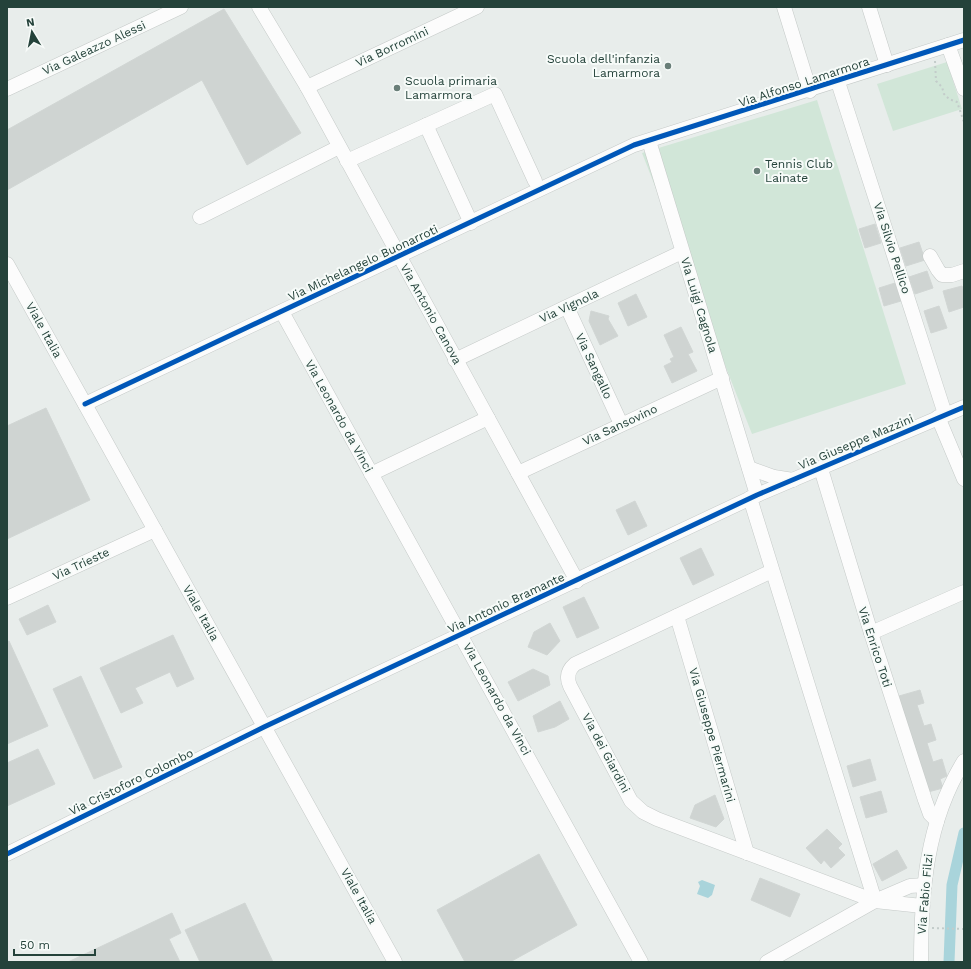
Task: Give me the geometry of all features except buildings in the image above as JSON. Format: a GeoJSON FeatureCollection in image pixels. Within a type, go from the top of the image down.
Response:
{"type":"FeatureCollection","features":[{"type":"Feature","properties":{"kind":"street","name":"Via Galeazzo Alessi"},"geometry":{"type":"LineString","coordinates":[[7,89],[181,7]]}},
{"type":"Feature","properties":{"kind":"street","name":"Via Antonio Canova"},"geometry":{"type":"LineString","coordinates":[[259,7],[307,87],[577,581]]}},
{"type":"Feature","properties":{"kind":"street","name":"Via Borromini"},"geometry":{"type":"LineString","coordinates":[[307,87],[477,7]]}},
{"type":"Feature","properties":{"kind":"street"},"geometry":{"type":"LineString","coordinates":[[784,7],[810,90]]}},
{"type":"Feature","properties":{"kind":"street"},"geometry":{"type":"LineString","coordinates":[[869,7],[887,65]]}},
{"type":"Feature","properties":{"kind":"street","name":"Via Alfonso Lamarmora"},"geometry":{"type":"LineString","coordinates":[[649,141],[838,82],[964,40]]}},
{"type":"Feature","properties":{"kind":"street"},"geometry":{"type":"LineString","coordinates":[[948,45],[964,89]]}},
{"type":"Feature","properties":{"kind":"street","name":"Via Silvio Pellico"},"geometry":{"type":"LineString","coordinates":[[838,82],[942,416],[964,479]]}},
{"type":"Feature","properties":{"kind":"street"},"geometry":{"type":"LineString","coordinates":[[347,161],[495,94],[535,181]]}},
{"type":"Feature","properties":{"kind":"street"},"geometry":{"type":"LineString","coordinates":[[426,125],[471,223]]}},
{"type":"Feature","properties":{"kind":"street","name":"Via Michelangelo Buonarroti"},"geometry":{"type":"LineString","coordinates":[[85,404],[634,145],[649,141]]}},
{"type":"Feature","properties":{"kind":"street","name":"Via Luigi Cagnola"},"geometry":{"type":"LineString","coordinates":[[649,141],[682,252],[750,468],[753,497],[772,571],[875,901]]}},
{"type":"Feature","properties":{"kind":"street"},"geometry":{"type":"LineString","coordinates":[[200,217],[339,147]]}},
{"type":"Feature","properties":{"kind":"street","name":"Via Vignola"},"geometry":{"type":"LineString","coordinates":[[455,360],[682,252]]}},
{"type":"Feature","properties":{"kind":"street"},"geometry":{"type":"LineString","coordinates":[[930,256],[942,275],[952,275],[964,270]]}},
{"type":"Feature","properties":{"kind":"street","name":"Viale Italia"},"geometry":{"type":"LineString","coordinates":[[7,264],[395,962]]}},
{"type":"Feature","properties":{"kind":"street","name":"Via Sangallo"},"geometry":{"type":"LineString","coordinates":[[567,307],[621,424]]}},
{"type":"Feature","properties":{"kind":"street","name":"Via Leonardo da Vinci"},"geometry":{"type":"LineString","coordinates":[[282,312],[371,474],[462,634],[641,962]]}},
{"type":"Feature","properties":{"kind":"street","name":"Via Sansovino"},"geometry":{"type":"LineString","coordinates":[[518,473],[722,378]]}},
{"type":"Feature","properties":{"kind":"street","name":"Via Giuseppe Mazzini"},"geometry":{"type":"LineString","coordinates":[[753,497],[964,407]]}},
{"type":"Feature","properties":{"kind":"street"},"geometry":{"type":"LineString","coordinates":[[371,474],[488,418]]}},
{"type":"Feature","properties":{"kind":"street"},"geometry":{"type":"LineString","coordinates":[[750,468],[774,477],[794,480]]}},
{"type":"Feature","properties":{"kind":"street","name":"Via Enrico Toti"},"geometry":{"type":"LineString","coordinates":[[821,469],[871,633],[930,814],[937,821]]}},
{"type":"Feature","properties":{"kind":"street","name":"Via Antonio Bramante"},"geometry":{"type":"LineString","coordinates":[[264,728],[753,497]]}},
{"type":"Feature","properties":{"kind":"street","name":"Via Trieste"},"geometry":{"type":"LineString","coordinates":[[7,598],[154,530]]}},
{"type":"Feature","properties":{"kind":"street","name":"Via dei Giardini"},"geometry":{"type":"LineString","coordinates":[[772,571],[575,664],[570,669],[568,681],[631,801],[643,812],[657,820],[875,901],[922,906]]}},
{"type":"Feature","properties":{"kind":"street"},"geometry":{"type":"LineString","coordinates":[[871,633],[964,592]]}},
{"type":"Feature","properties":{"kind":"street","name":"Via Giuseppe Piermarini"},"geometry":{"type":"LineString","coordinates":[[677,616],[748,853]]}},
{"type":"Feature","properties":{"kind":"street","name":"Via Cristoforo Colombo"},"geometry":{"type":"LineString","coordinates":[[7,854],[264,728]]}},
{"type":"Feature","properties":{"kind":"street","name":"Via Fabio Filzi"},"geometry":{"type":"LineString","coordinates":[[920,962],[922,906],[930,842],[957,773],[964,761]]}},
{"type":"Feature","properties":{"kind":"street"},"geometry":{"type":"LineString","coordinates":[[767,962],[875,901],[910,886],[924,885]]}},
{"type":"Feature","properties":{"kind":"path"},"geometry":{"type":"LineString","coordinates":[[932,50],[937,65],[936,81],[942,87],[944,94],[949,99],[957,102],[964,122]]}},
{"type":"Feature","properties":{"kind":"path"},"geometry":{"type":"LineString","coordinates":[[938,928],[964,929]]}},
{"type":"Feature","properties":{"kind":"green space"},"geometry":{"type":"Polygon","coordinates":[[[947,62],[962,109],[893,131],[877,84],[947,62]]]}},
{"type":"Feature","properties":{"kind":"green space"},"geometry":{"type":"Polygon","coordinates":[[[817,100],[906,384],[752,434],[642,153],[817,100]]]}},
{"type":"Feature","properties":{"kind":"water"},"geometry":{"type":"Polygon","coordinates":[[[702,880],[715,885],[712,895],[708,898],[697,894],[700,886],[698,882],[702,880]]]}},
{"type":"Feature","properties":{"kind":"waterway"},"geometry":{"type":"LineString","coordinates":[[949,962],[952,885],[964,833]]}},
{"type":"Feature","properties":{"kind":"cycle path"},"geometry":{"type":"LineString","coordinates":[[85,404],[634,145],[964,40]]}},
{"type":"Feature","properties":{"kind":"cycle path"},"geometry":{"type":"LineString","coordinates":[[7,854],[264,727],[757,495],[964,407]]}},
{"type":"Feature","properties":{"kind":"place","name":"Scuola dell'infanzia Lamarmora"},"geometry":{"type":"Point","coordinates":[668,66]}},
{"type":"Feature","properties":{"kind":"place","name":"Scuola primaria Lamarmora"},"geometry":{"type":"Point","coordinates":[397,88]}},
{"type":"Feature","properties":{"kind":"place","name":"Tennis Club Lainate"},"geometry":{"type":"Point","coordinates":[757,171]}}]}
